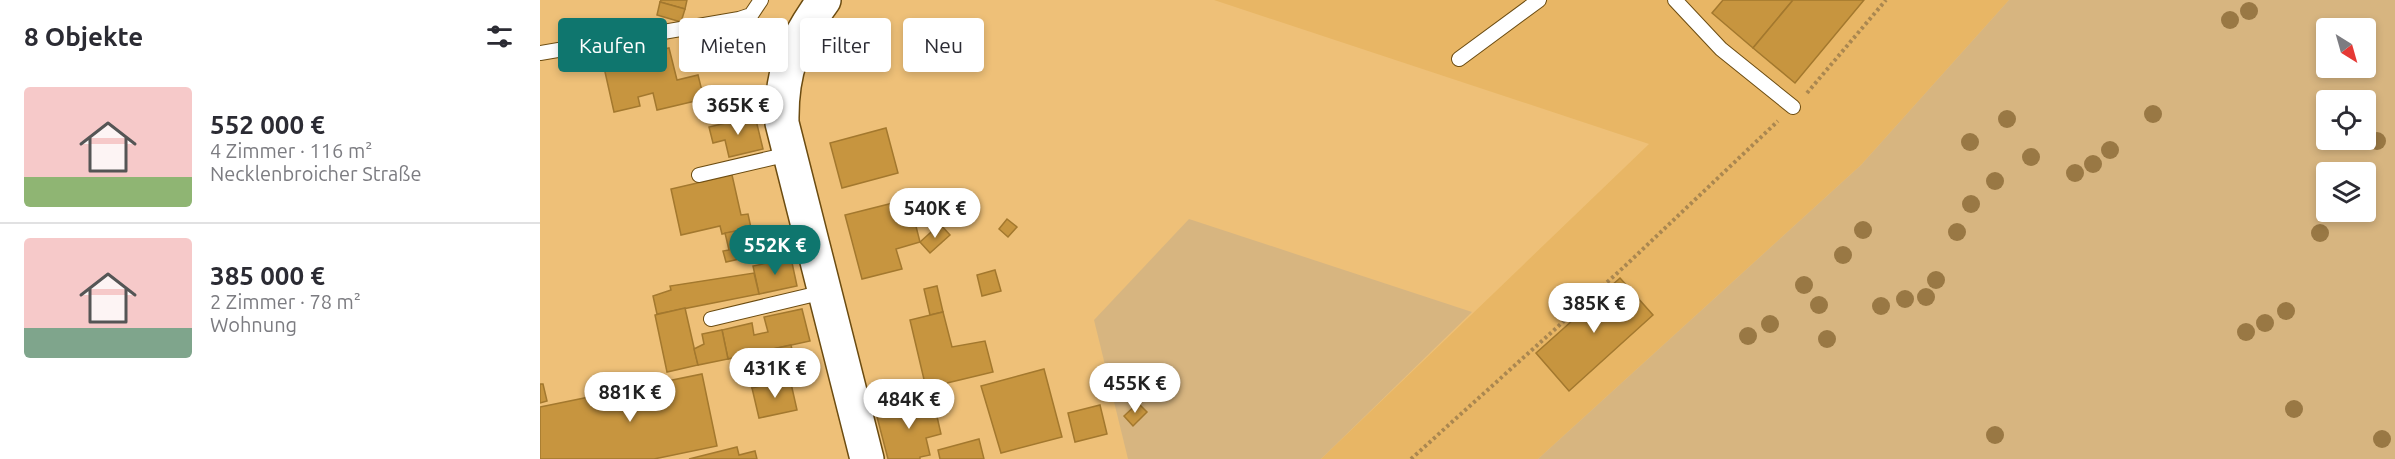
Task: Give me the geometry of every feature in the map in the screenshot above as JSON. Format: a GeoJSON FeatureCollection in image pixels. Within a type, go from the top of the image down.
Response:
{"type":"FeatureCollection","features":[{"type":"Feature","properties":{"kind":"main road"},"geometry":{"type":"LineString","coordinates":[[824,0],[792,51],[782,99],[782,123],[867,459]]}},
{"type":"Feature","properties":{"kind":"lane"},"geometry":{"type":"LineString","coordinates":[[540,53],[739,19],[751,15],[761,0]]}},
{"type":"Feature","properties":{"kind":"lane"},"geometry":{"type":"LineString","coordinates":[[1459,59],[1539,0]]}},
{"type":"Feature","properties":{"kind":"lane"},"geometry":{"type":"LineString","coordinates":[[1675,0],[1721,49],[1793,106]]}},
{"type":"Feature","properties":{"kind":"lane"},"geometry":{"type":"LineString","coordinates":[[699,175],[789,154]]}},
{"type":"Feature","properties":{"kind":"lane"},"geometry":{"type":"LineString","coordinates":[[711,319],[824,292]]}},
{"type":"Feature","properties":{"kind":"path"},"geometry":{"type":"LineString","coordinates":[[1411,459],[1625,266],[1793,106],[1886,0]]}},
{"type":"Feature","properties":{"kind":"shaded area"},"geometry":{"type":"Polygon","coordinates":[[[1214,0],[2009,0],[1861,165],[1538,459],[1321,459],[1649,144],[1214,0]]]}},
{"type":"Feature","properties":{"kind":"shaded area"},"geometry":{"type":"Polygon","coordinates":[[[2009,0],[2395,0],[2395,459],[1538,459],[1861,165],[2009,0]]]}},
{"type":"Feature","properties":{"kind":"shaded area"},"geometry":{"type":"Polygon","coordinates":[[[1189,219],[1472,312],[1321,459],[1128,459],[1094,320],[1189,219]]]}},
{"type":"Feature","properties":{"kind":"building"},"geometry":{"type":"Polygon","coordinates":[[[661,0],[687,0],[685,9],[660,2],[661,0]]]}},
{"type":"Feature","properties":{"kind":"building"},"geometry":{"type":"Polygon","coordinates":[[[1723,0],[1793,0],[1753,48],[1712,13],[1723,0]]]}},
{"type":"Feature","properties":{"kind":"building"},"geometry":{"type":"Polygon","coordinates":[[[1793,0],[1864,0],[1795,83],[1753,48],[1793,0]]]}},
{"type":"Feature","properties":{"kind":"building"},"geometry":{"type":"Polygon","coordinates":[[[660,2],[685,9],[679,21],[657,15],[660,2]]]}},
{"type":"Feature","properties":{"kind":"building"},"geometry":{"type":"Polygon","coordinates":[[[667,48],[669,48],[677,80],[698,75],[704,99],[657,110],[653,93],[638,97],[640,106],[614,112],[605,72],[667,72],[667,48]]]}},
{"type":"Feature","properties":{"kind":"building"},"geometry":{"type":"Polygon","coordinates":[[[749,88],[755,116],[720,124],[713,97],[749,88]]]}},
{"type":"Feature","properties":{"kind":"building"},"geometry":{"type":"Polygon","coordinates":[[[755,116],[763,149],[729,157],[725,140],[713,143],[709,127],[755,116]]]}},
{"type":"Feature","properties":{"kind":"building"},"geometry":{"type":"Polygon","coordinates":[[[886,128],[898,173],[842,188],[830,143],[886,128]]]}},
{"type":"Feature","properties":{"kind":"building"},"geometry":{"type":"Polygon","coordinates":[[[732,175],[741,215],[748,214],[751,228],[722,234],[720,226],[681,235],[671,189],[732,175]]]}},
{"type":"Feature","properties":{"kind":"building"},"geometry":{"type":"Polygon","coordinates":[[[909,199],[920,242],[896,249],[902,269],[862,279],[845,215],[909,199]]]}},
{"type":"Feature","properties":{"kind":"building"},"geometry":{"type":"Polygon","coordinates":[[[1007,219],[1017,227],[1008,237],[999,229],[1007,219]]]}},
{"type":"Feature","properties":{"kind":"building"},"geometry":{"type":"Polygon","coordinates":[[[940,224],[950,235],[930,253],[920,242],[940,224]]]}},
{"type":"Feature","properties":{"kind":"building"},"geometry":{"type":"Polygon","coordinates":[[[751,228],[757,255],[726,262],[723,251],[729,250],[725,233],[751,228]]]}},
{"type":"Feature","properties":{"kind":"building"},"geometry":{"type":"Polygon","coordinates":[[[791,258],[797,286],[759,294],[753,266],[791,258]]]}},
{"type":"Feature","properties":{"kind":"building"},"geometry":{"type":"Polygon","coordinates":[[[995,270],[1001,291],[982,296],[977,275],[995,270]]]}},
{"type":"Feature","properties":{"kind":"building"},"geometry":{"type":"Polygon","coordinates":[[[754,273],[759,294],[657,314],[653,296],[671,290],[670,286],[754,273]]]}},
{"type":"Feature","properties":{"kind":"building"},"geometry":{"type":"Polygon","coordinates":[[[1620,278],[1653,315],[1569,391],[1536,353],[1620,278]]]}},
{"type":"Feature","properties":{"kind":"building"},"geometry":{"type":"Polygon","coordinates":[[[937,286],[943,312],[930,315],[924,289],[937,286]]]}},
{"type":"Feature","properties":{"kind":"building"},"geometry":{"type":"Polygon","coordinates":[[[685,308],[698,365],[667,372],[655,315],[685,308]]]}},
{"type":"Feature","properties":{"kind":"building"},"geometry":{"type":"Polygon","coordinates":[[[802,309],[810,341],[728,359],[722,330],[752,323],[754,335],[768,332],[764,317],[802,309]]]}},
{"type":"Feature","properties":{"kind":"building"},"geometry":{"type":"Polygon","coordinates":[[[943,312],[952,347],[985,341],[993,372],[926,388],[910,320],[943,312]]]}},
{"type":"Feature","properties":{"kind":"building"},"geometry":{"type":"Polygon","coordinates":[[[722,330],[728,359],[698,365],[694,349],[704,344],[702,334],[722,330]]]}},
{"type":"Feature","properties":{"kind":"building"},"geometry":{"type":"Polygon","coordinates":[[[791,345],[798,377],[752,388],[745,355],[791,345]]]}},
{"type":"Feature","properties":{"kind":"building"},"geometry":{"type":"Polygon","coordinates":[[[1044,369],[1062,437],[1001,453],[981,386],[1044,369]]]}},
{"type":"Feature","properties":{"kind":"building"},"geometry":{"type":"Polygon","coordinates":[[[702,374],[717,446],[654,459],[540,459],[540,407],[702,374]]]}},
{"type":"Feature","properties":{"kind":"building"},"geometry":{"type":"Polygon","coordinates":[[[790,379],[797,410],[759,418],[752,388],[790,379]]]}},
{"type":"Feature","properties":{"kind":"building"},"geometry":{"type":"Polygon","coordinates":[[[540,384],[543,384],[547,401],[540,403],[540,384]]]}},
{"type":"Feature","properties":{"kind":"building"},"geometry":{"type":"Polygon","coordinates":[[[933,399],[941,434],[926,438],[930,455],[920,457],[920,459],[888,459],[876,413],[933,399]]]}},
{"type":"Feature","properties":{"kind":"building"},"geometry":{"type":"Polygon","coordinates":[[[1138,403],[1147,412],[1133,426],[1124,416],[1138,403]]]}},
{"type":"Feature","properties":{"kind":"building"},"geometry":{"type":"Polygon","coordinates":[[[1100,405],[1107,434],[1075,442],[1068,413],[1100,405]]]}},
{"type":"Feature","properties":{"kind":"building"},"geometry":{"type":"Polygon","coordinates":[[[979,439],[984,459],[940,459],[938,450],[979,439]]]}},
{"type":"Feature","properties":{"kind":"building"},"geometry":{"type":"Polygon","coordinates":[[[737,447],[739,455],[755,451],[757,459],[689,459],[737,447]]]}}]}
